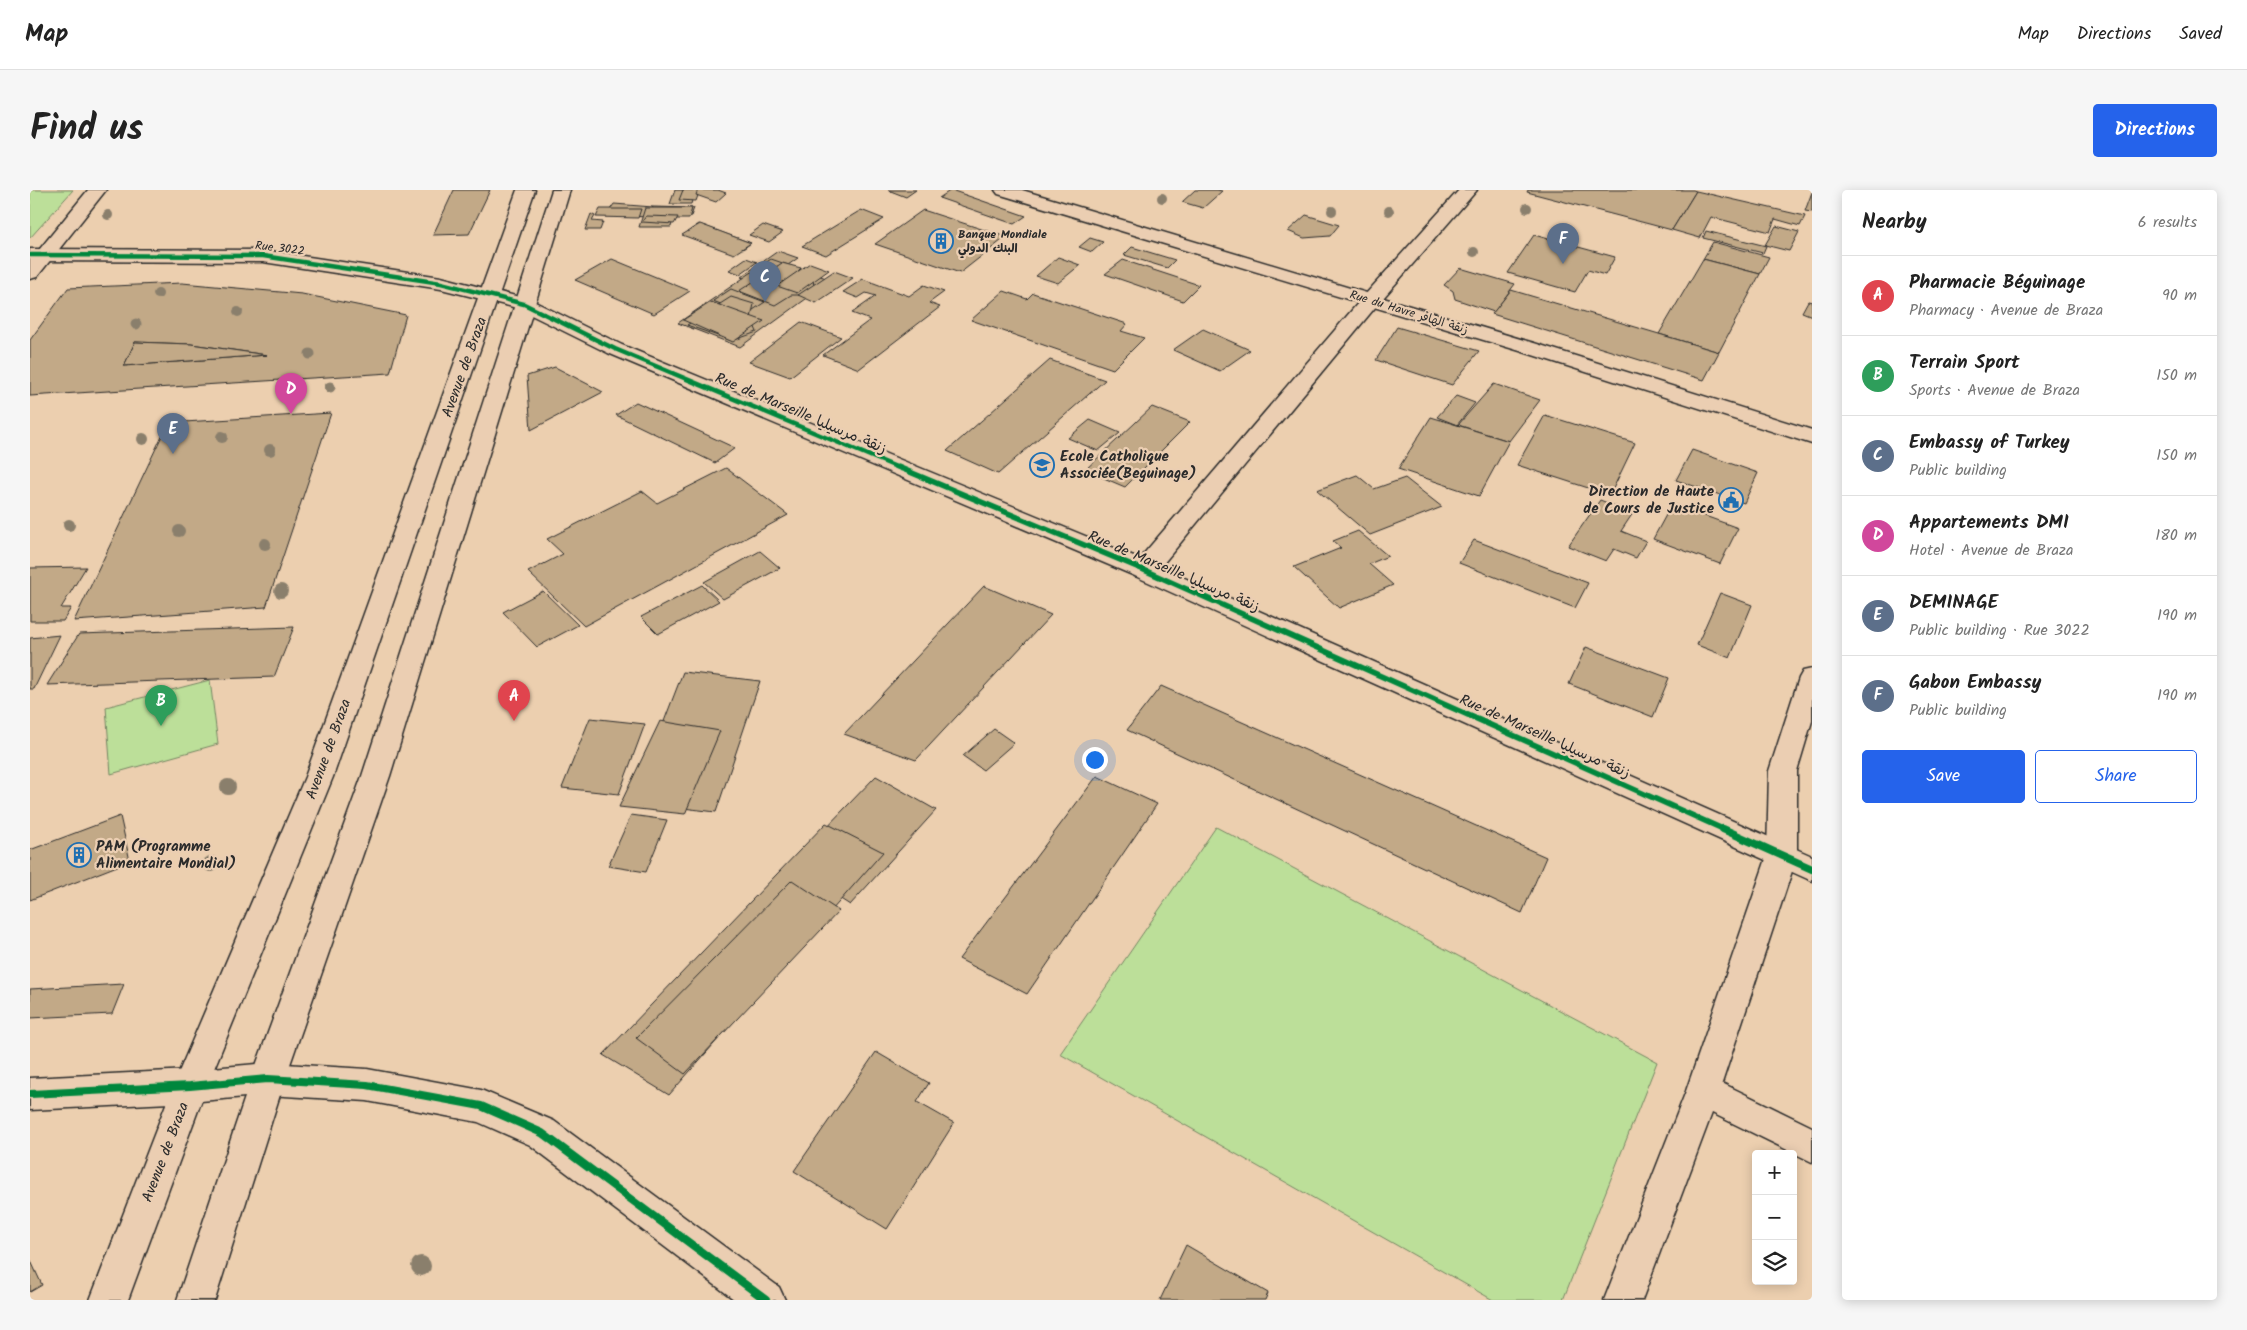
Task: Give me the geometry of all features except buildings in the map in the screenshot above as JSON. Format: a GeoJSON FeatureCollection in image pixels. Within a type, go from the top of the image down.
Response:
{"type":"FeatureCollection","features":[{"type":"Feature","properties":{"kind":"street"},"geometry":{"type":"LineString","coordinates":[[30,273],[37,255],[97,190]]}},
{"type":"Feature","properties":{"kind":"street","name":"Avenue de Braza"},"geometry":{"type":"LineString","coordinates":[[109,1300],[190,1086],[318,778],[526,190]]}},
{"type":"Feature","properties":{"kind":"street"},"geometry":{"type":"LineString","coordinates":[[196,1300],[268,1079],[376,776],[561,190]]}},
{"type":"Feature","properties":{"kind":"street","name":"Rue du Havre زنقة الهافر"},"geometry":{"type":"LineString","coordinates":[[1004,190],[1650,384],[1812,437]]}},
{"type":"Feature","properties":{"kind":"street"},"geometry":{"type":"LineString","coordinates":[[1144,570],[1370,300],[1468,190]]}},
{"type":"Feature","properties":{"kind":"street","name":"Rue 3022"},"geometry":{"type":"LineString","coordinates":[[37,255],[263,256],[441,283],[524,304]]}},
{"type":"Feature","properties":{"kind":"street","name":"Rue de Marseille زنقة مرسيليا"},"geometry":{"type":"LineString","coordinates":[[524,304],[615,349],[1144,570],[1812,869]]}},
{"type":"Feature","properties":{"kind":"street"},"geometry":{"type":"LineString","coordinates":[[1623,1300],[1703,1091],[1782,856],[1783,771],[1812,678]]}},
{"type":"Feature","properties":{"kind":"street"},"geometry":{"type":"LineString","coordinates":[[30,1094],[190,1086],[268,1079],[367,1084],[481,1106],[542,1133],[766,1300]]}},
{"type":"Feature","properties":{"kind":"street"},"geometry":{"type":"LineString","coordinates":[[1703,1091],[1812,1145]]}},
{"type":"Feature","properties":{"kind":"green space"},"geometry":{"type":"Polygon","coordinates":[[[30,190],[73,190],[30,238],[30,190]]]}},
{"type":"Feature","properties":{"kind":"green space"},"geometry":{"type":"Polygon","coordinates":[[[210,680],[218,744],[111,774],[106,707],[210,680]]]}},
{"type":"Feature","properties":{"kind":"green space"},"geometry":{"type":"Polygon","coordinates":[[[1216,827],[1657,1062],[1563,1300],[1493,1300],[1060,1054],[1216,827]]]}},
{"type":"Feature","properties":{"kind":"cycle path"},"geometry":{"type":"LineString","coordinates":[[30,255],[263,256],[441,283],[524,304],[615,349],[1144,570],[1812,869]]}},
{"type":"Feature","properties":{"kind":"cycle path"},"geometry":{"type":"LineString","coordinates":[[30,1094],[190,1086],[268,1079],[367,1085],[481,1106],[542,1133],[766,1300]]}},
{"type":"Feature","properties":{"kind":"place","name":"Banque Mondiale البنك الدولي"},"geometry":{"type":"Point","coordinates":[941,241]}},
{"type":"Feature","properties":{"kind":"place","name":"Gabon Embassy"},"geometry":{"type":"Point","coordinates":[1563,264]}},
{"type":"Feature","properties":{"kind":"place","name":"Embassy of Turkey"},"geometry":{"type":"Point","coordinates":[765,302]}},
{"type":"Feature","properties":{"kind":"place","name":"Appartements DMI"},"geometry":{"type":"Point","coordinates":[291,414]}},
{"type":"Feature","properties":{"kind":"place","name":"DEMINAGE"},"geometry":{"type":"Point","coordinates":[173,454]}},
{"type":"Feature","properties":{"kind":"place","name":"Ecole Catholique Associée(Beguinage)"},"geometry":{"type":"Point","coordinates":[1042,465]}},
{"type":"Feature","properties":{"kind":"place","name":"Direction de Haute de Cours de Justice"},"geometry":{"type":"Point","coordinates":[1731,500]}},
{"type":"Feature","properties":{"kind":"place","name":"Pharmacie Béguinage"},"geometry":{"type":"Point","coordinates":[514,721]}},
{"type":"Feature","properties":{"kind":"place","name":"Terrain Sport"},"geometry":{"type":"Point","coordinates":[161,726]}},
{"type":"Feature","properties":{"kind":"place","name":"PAM (Programme Alimentaire Mondial)"},"geometry":{"type":"Point","coordinates":[79,855]}}]}
